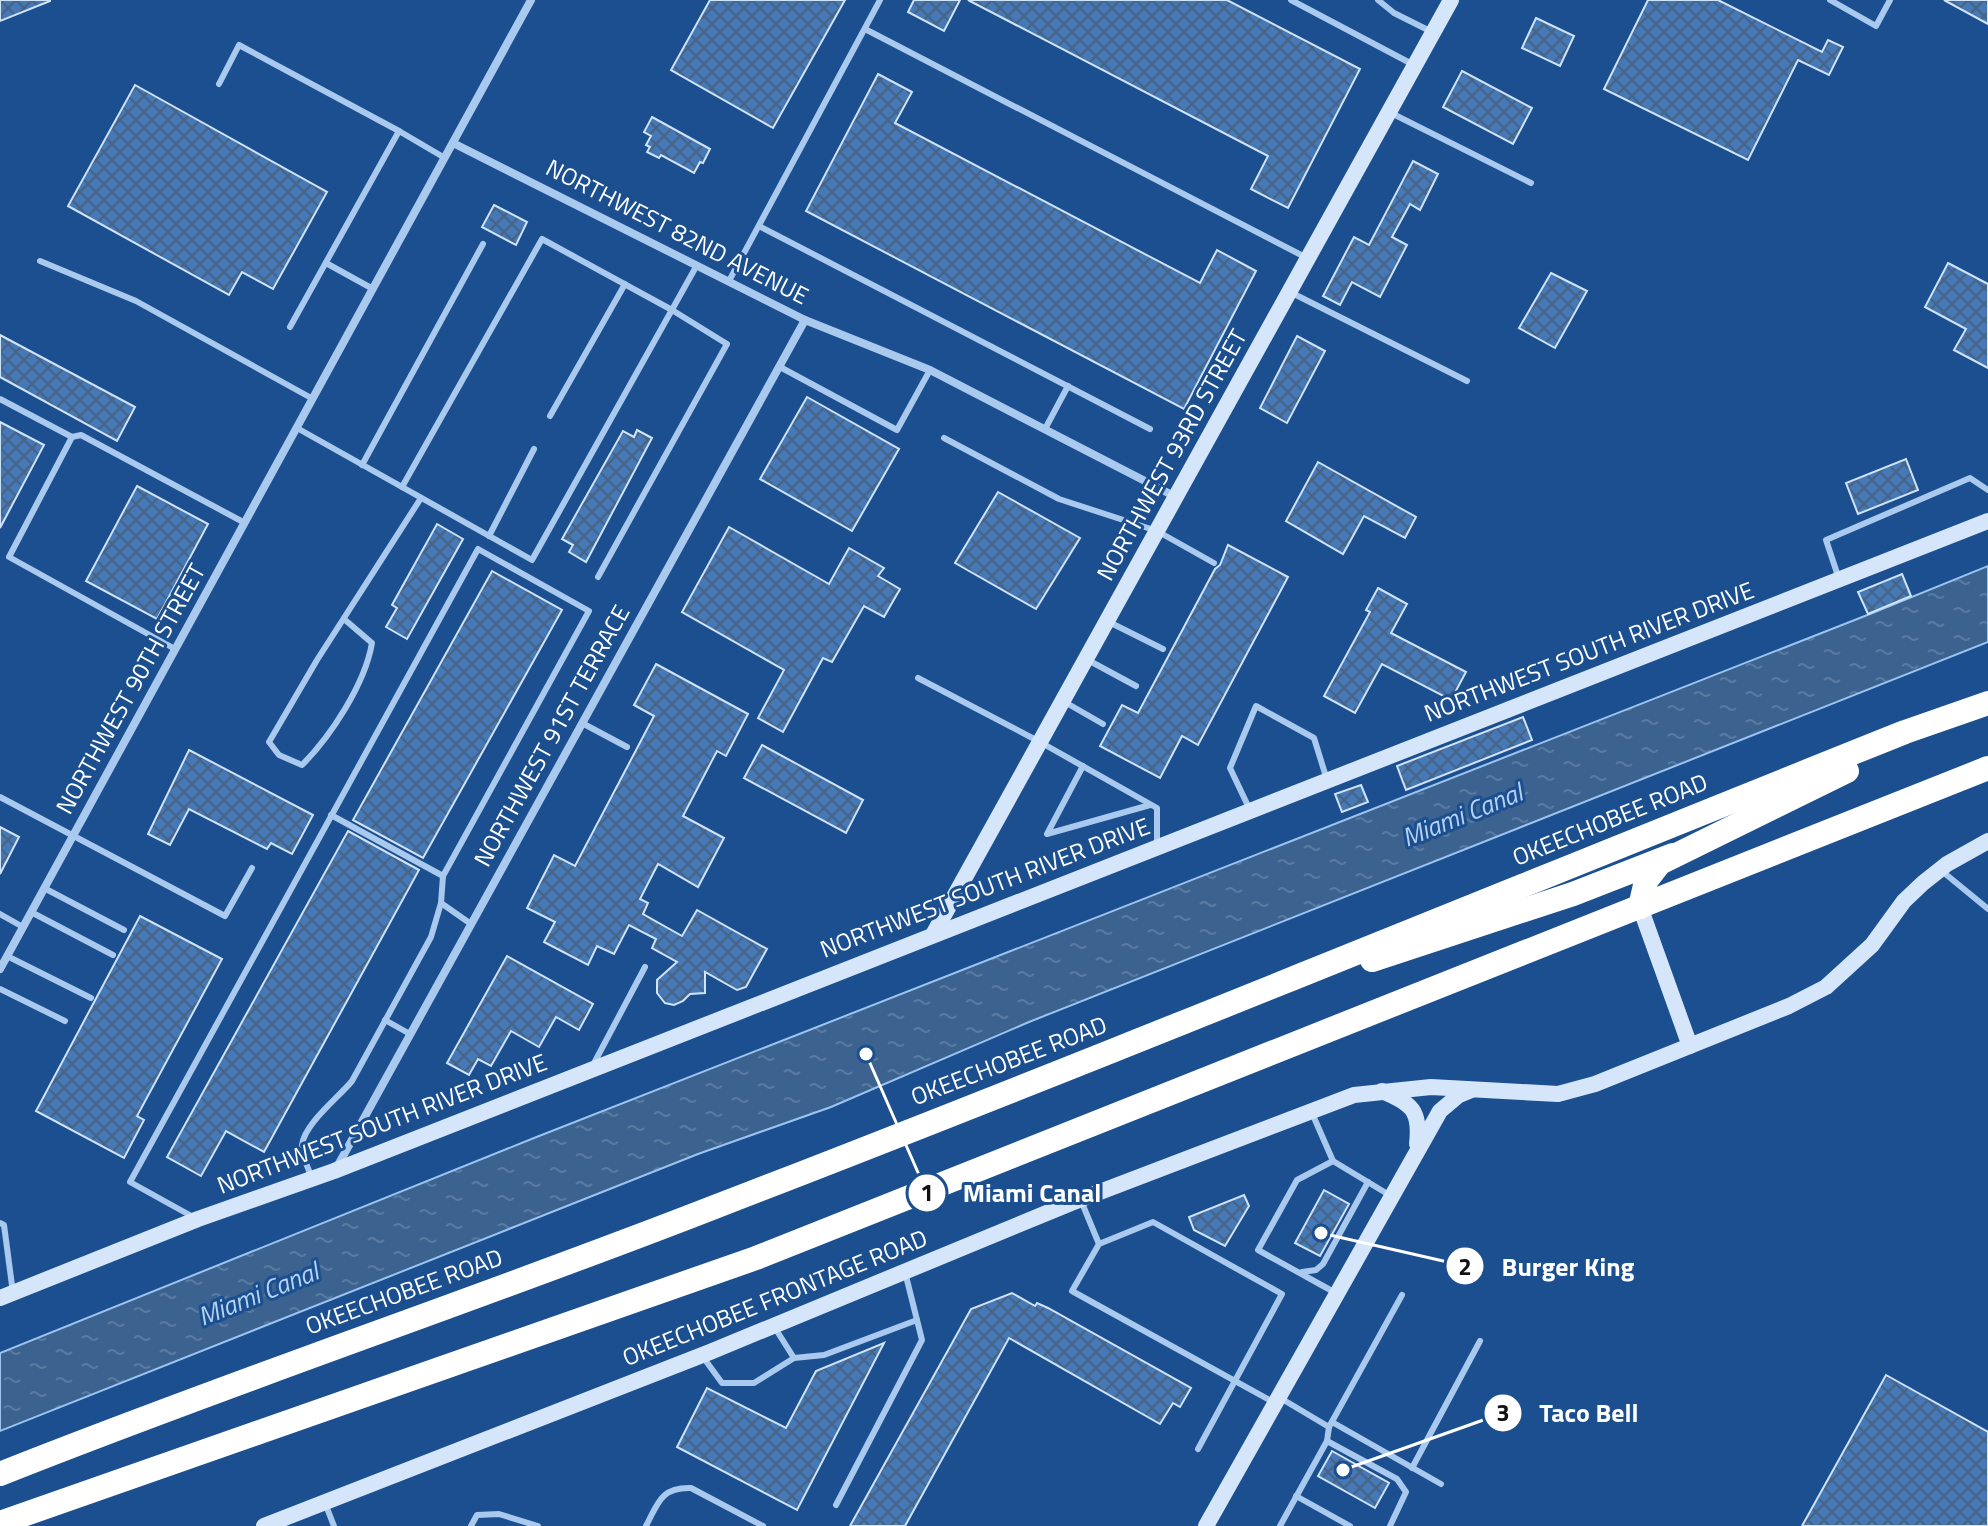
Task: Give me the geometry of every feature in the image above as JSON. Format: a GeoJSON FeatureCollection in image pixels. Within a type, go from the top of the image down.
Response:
{"type":"FeatureCollection","features":[{"type":"Feature","properties":{"kind":"highway"},"geometry":{"type":"LineString","coordinates":[[1225,1007],[1573,894],[1673,855],[1985,704]]}},
{"type":"Feature","properties":{"kind":"highway","name":"OKEECHOBEE ROAD"},"geometry":{"type":"LineString","coordinates":[[0,1474],[159,1411],[697,1214],[1225,1007],[1890,738],[1985,704]]}},
{"type":"Feature","properties":{"kind":"highway"},"geometry":{"type":"LineString","coordinates":[[0,1523],[756,1258],[1988,768]]}},
{"type":"Feature","properties":{"kind":"highway"},"geometry":{"type":"LineString","coordinates":[[1640,907],[1652,870],[1673,855]]}},
{"type":"Feature","properties":{"kind":"highway"},"geometry":{"type":"LineString","coordinates":[[1573,894],[1609,891],[1631,899],[1640,907]]}},
{"type":"Feature","properties":{"kind":"highway"},"geometry":{"type":"LineString","coordinates":[[0,1510],[237,1427],[347,1400]]}},
{"type":"Feature","properties":{"kind":"street"},"geometry":{"type":"LineString","coordinates":[[297,428],[531,0]]}},
{"type":"Feature","properties":{"kind":"street","name":"NORTHWEST 93RD STREET"},"geometry":{"type":"LineString","coordinates":[[934,933],[1451,0]]}},
{"type":"Feature","properties":{"kind":"street","name":"NORTHWEST 82ND AVENUE"},"geometry":{"type":"LineString","coordinates":[[453,143],[805,320],[930,370],[1176,497]]}},
{"type":"Feature","properties":{"kind":"street","name":"NORTHWEST 91ST TERRACE"},"geometry":{"type":"LineString","coordinates":[[334,1171],[805,320]]}},
{"type":"Feature","properties":{"kind":"street","name":"NORTHWEST 90TH STREET"},"geometry":{"type":"LineString","coordinates":[[0,969],[297,428]]}},
{"type":"Feature","properties":{"kind":"street","name":"NORTHWEST SOUTH RIVER DRIVE"},"geometry":{"type":"LineString","coordinates":[[6,1296],[198,1219],[334,1171],[1988,521]]}},
{"type":"Feature","properties":{"kind":"street","name":"OKEECHOBEE FRONTAGE ROAD"},"geometry":{"type":"LineString","coordinates":[[264,1526],[702,1356],[1080,1199],[1354,1095],[1431,1087],[1558,1094],[1595,1084],[1789,1006],[1826,987],[1872,945],[1904,901],[1940,869],[1988,841]]}},
{"type":"Feature","properties":{"kind":"street"},"geometry":{"type":"LineString","coordinates":[[1640,907],[1690,1046]]}},
{"type":"Feature","properties":{"kind":"street"},"geometry":{"type":"LineString","coordinates":[[1206,1526],[1440,1111],[1459,1095],[1472,1089]]}},
{"type":"Feature","properties":{"kind":"street"},"geometry":{"type":"LineString","coordinates":[[1381,1091],[1398,1098],[1414,1110],[1419,1130],[1417,1150]]}},
{"type":"Feature","properties":{"kind":"lane"},"geometry":{"type":"LineString","coordinates":[[729,281],[880,0]]}},
{"type":"Feature","properties":{"kind":"lane"},"geometry":{"type":"LineString","coordinates":[[1291,0],[1415,65]]}},
{"type":"Feature","properties":{"kind":"lane"},"geometry":{"type":"LineString","coordinates":[[1378,0],[1394,13],[1433,33]]}},
{"type":"Feature","properties":{"kind":"lane"},"geometry":{"type":"LineString","coordinates":[[1830,0],[1876,26],[1890,0]]}},
{"type":"Feature","properties":{"kind":"lane"},"geometry":{"type":"LineString","coordinates":[[865,29],[1308,259]]}},
{"type":"Feature","properties":{"kind":"lane"},"geometry":{"type":"LineString","coordinates":[[219,84],[239,45],[445,158]]}},
{"type":"Feature","properties":{"kind":"lane"},"geometry":{"type":"LineString","coordinates":[[1389,112],[1531,183]]}},
{"type":"Feature","properties":{"kind":"lane"},"geometry":{"type":"LineString","coordinates":[[290,327],[399,131]]}},
{"type":"Feature","properties":{"kind":"lane"},"geometry":{"type":"LineString","coordinates":[[759,226],[1150,429]]}},
{"type":"Feature","properties":{"kind":"lane"},"geometry":{"type":"LineString","coordinates":[[402,487],[542,239],[672,310],[727,344],[598,577]]}},
{"type":"Feature","properties":{"kind":"lane"},"geometry":{"type":"LineString","coordinates":[[362,465],[483,244]]}},
{"type":"Feature","properties":{"kind":"lane"},"geometry":{"type":"LineString","coordinates":[[40,261],[136,301],[313,399]]}},
{"type":"Feature","properties":{"kind":"lane"},"geometry":{"type":"LineString","coordinates":[[326,263],[373,289]]}},
{"type":"Feature","properties":{"kind":"lane"},"geometry":{"type":"LineString","coordinates":[[297,428],[532,560],[697,265]]}},
{"type":"Feature","properties":{"kind":"lane"},"geometry":{"type":"LineString","coordinates":[[550,416],[625,284]]}},
{"type":"Feature","properties":{"kind":"lane"},"geometry":{"type":"LineString","coordinates":[[1290,292],[1467,381]]}},
{"type":"Feature","properties":{"kind":"lane"},"geometry":{"type":"LineString","coordinates":[[780,367],[897,430],[930,370]]}},
{"type":"Feature","properties":{"kind":"lane"},"geometry":{"type":"LineString","coordinates":[[1045,429],[1068,386]]}},
{"type":"Feature","properties":{"kind":"lane"},"geometry":{"type":"LineString","coordinates":[[0,399],[72,437],[81,435],[245,523]]}},
{"type":"Feature","properties":{"kind":"lane"},"geometry":{"type":"LineString","coordinates":[[9,557],[72,437]]}},
{"type":"Feature","properties":{"kind":"lane"},"geometry":{"type":"LineString","coordinates":[[944,438],[1059,499],[1157,531],[1214,563]]}},
{"type":"Feature","properties":{"kind":"lane"},"geometry":{"type":"LineString","coordinates":[[489,536],[534,449]]}},
{"type":"Feature","properties":{"kind":"lane"},"geometry":{"type":"LineString","coordinates":[[1839,580],[1826,540],[1970,478],[1988,490]]}},
{"type":"Feature","properties":{"kind":"lane"},"geometry":{"type":"LineString","coordinates":[[344,619],[372,643],[369,658],[347,703],[318,749],[302,765],[279,755],[269,742],[344,619],[421,498]]}},
{"type":"Feature","properties":{"kind":"lane"},"geometry":{"type":"LineString","coordinates":[[198,1219],[130,1182],[478,549],[589,611],[443,876],[441,903],[431,937],[352,1081],[338,1099],[322,1111],[304,1139],[301,1148],[312,1179]]}},
{"type":"Feature","properties":{"kind":"lane"},"geometry":{"type":"LineString","coordinates":[[0,553],[175,649]]}},
{"type":"Feature","properties":{"kind":"lane"},"geometry":{"type":"LineString","coordinates":[[1107,621],[1163,649]]}},
{"type":"Feature","properties":{"kind":"lane"},"geometry":{"type":"LineString","coordinates":[[1086,659],[1136,686]]}},
{"type":"Feature","properties":{"kind":"lane"},"geometry":{"type":"LineString","coordinates":[[918,678],[1157,808],[1157,846]]}},
{"type":"Feature","properties":{"kind":"lane"},"geometry":{"type":"LineString","coordinates":[[1063,701],[1103,724]]}},
{"type":"Feature","properties":{"kind":"lane"},"geometry":{"type":"LineString","coordinates":[[1250,810],[1230,768],[1256,706],[1314,738],[1327,780]]}},
{"type":"Feature","properties":{"kind":"lane"},"geometry":{"type":"LineString","coordinates":[[582,723],[627,747]]}},
{"type":"Feature","properties":{"kind":"lane"},"geometry":{"type":"LineString","coordinates":[[1083,766],[1047,834],[1151,805]]}},
{"type":"Feature","properties":{"kind":"lane"},"geometry":{"type":"LineString","coordinates":[[0,797],[225,916],[252,868]]}},
{"type":"Feature","properties":{"kind":"lane"},"geometry":{"type":"LineString","coordinates":[[331,815],[443,876]]}},
{"type":"Feature","properties":{"kind":"lane"},"geometry":{"type":"LineString","coordinates":[[1940,869],[1988,909]]}},
{"type":"Feature","properties":{"kind":"lane"},"geometry":{"type":"LineString","coordinates":[[44,888],[124,930]]}},
{"type":"Feature","properties":{"kind":"lane"},"geometry":{"type":"LineString","coordinates":[[441,903],[471,924]]}},
{"type":"Feature","properties":{"kind":"lane"},"geometry":{"type":"LineString","coordinates":[[31,912],[113,955]]}},
{"type":"Feature","properties":{"kind":"lane"},"geometry":{"type":"LineString","coordinates":[[0,914],[23,927]]}},
{"type":"Feature","properties":{"kind":"lane"},"geometry":{"type":"LineString","coordinates":[[7,956],[91,998]]}},
{"type":"Feature","properties":{"kind":"lane"},"geometry":{"type":"LineString","coordinates":[[590,1070],[645,967]]}},
{"type":"Feature","properties":{"kind":"lane"},"geometry":{"type":"LineString","coordinates":[[0,989],[65,1021]]}},
{"type":"Feature","properties":{"kind":"lane"},"geometry":{"type":"LineString","coordinates":[[385,1020],[410,1034]]}},
{"type":"Feature","properties":{"kind":"lane"},"geometry":{"type":"LineString","coordinates":[[1311,1110],[1333,1161],[1391,1196]]}},
{"type":"Feature","properties":{"kind":"lane"},"geometry":{"type":"LineString","coordinates":[[1333,1161],[1297,1180],[1258,1250],[1337,1294]]}},
{"type":"Feature","properties":{"kind":"lane"},"geometry":{"type":"LineString","coordinates":[[1298,1272],[1316,1270],[1323,1264],[1368,1182]]}},
{"type":"Feature","properties":{"kind":"lane"},"geometry":{"type":"LineString","coordinates":[[1080,1199],[1099,1244]]}},
{"type":"Feature","properties":{"kind":"lane"},"geometry":{"type":"LineString","coordinates":[[1198,1449],[1235,1381],[1282,1294],[1153,1222],[1099,1244],[1072,1291],[1235,1381],[1330,1424],[1441,1484]]}},
{"type":"Feature","properties":{"kind":"lane"},"geometry":{"type":"LineString","coordinates":[[0,1223],[4,1225],[6,1296]]}},
{"type":"Feature","properties":{"kind":"lane"},"geometry":{"type":"LineString","coordinates":[[836,1505],[922,1340],[905,1272]]}},
{"type":"Feature","properties":{"kind":"lane"},"geometry":{"type":"LineString","coordinates":[[1280,1526],[1327,1441],[1330,1424],[1402,1295]]}},
{"type":"Feature","properties":{"kind":"lane"},"geometry":{"type":"LineString","coordinates":[[702,1356],[722,1383],[754,1383],[794,1358],[824,1355],[917,1320]]}},
{"type":"Feature","properties":{"kind":"lane"},"geometry":{"type":"LineString","coordinates":[[774,1326],[794,1358]]}},
{"type":"Feature","properties":{"kind":"lane"},"geometry":{"type":"LineString","coordinates":[[1412,1468],[1480,1341]]}},
{"type":"Feature","properties":{"kind":"lane"},"geometry":{"type":"LineString","coordinates":[[1327,1441],[1397,1479],[1402,1485],[1406,1492],[1405,1499],[1390,1526]]}},
{"type":"Feature","properties":{"kind":"lane"},"geometry":{"type":"LineString","coordinates":[[646,1526],[663,1494],[679,1488],[691,1488],[763,1526]]}},
{"type":"Feature","properties":{"kind":"lane"},"geometry":{"type":"LineString","coordinates":[[1296,1496],[1350,1526]]}},
{"type":"Feature","properties":{"kind":"lane"},"geometry":{"type":"LineString","coordinates":[[325,1503],[334,1526]]}},
{"type":"Feature","properties":{"kind":"lane"},"geometry":{"type":"LineString","coordinates":[[471,1526],[477,1515],[499,1514],[538,1526]]}},
{"type":"Feature","properties":{"kind":"water"},"geometry":{"type":"Polygon","coordinates":[[[1988,566],[1988,642],[1029,1022],[831,1107],[698,1154],[0,1431],[0,1353],[534,1138],[1988,566]]]}},
{"type":"Feature","properties":{"kind":"building"},"geometry":{"type":"Polygon","coordinates":[[[0,0],[50,0],[50,1],[0,21],[0,0]]]}},
{"type":"Feature","properties":{"kind":"building"},"geometry":{"type":"Polygon","coordinates":[[[710,0],[845,0],[773,128],[671,70],[710,0]]]}},
{"type":"Feature","properties":{"kind":"building"},"geometry":{"type":"Polygon","coordinates":[[[914,0],[960,0],[944,31],[908,12],[914,0]]]}},
{"type":"Feature","properties":{"kind":"building"},"geometry":{"type":"Polygon","coordinates":[[[968,0],[1227,0],[1360,69],[1288,208],[1251,189],[1268,156],[968,0]]]}},
{"type":"Feature","properties":{"kind":"building"},"geometry":{"type":"Polygon","coordinates":[[[1648,0],[1718,0],[1822,52],[1828,40],[1843,47],[1829,75],[1798,60],[1748,160],[1604,89],[1648,0]]]}},
{"type":"Feature","properties":{"kind":"building"},"geometry":{"type":"Polygon","coordinates":[[[1944,0],[1988,0],[1988,24],[1944,0]]]}},
{"type":"Feature","properties":{"kind":"building"},"geometry":{"type":"Polygon","coordinates":[[[1536,18],[1574,36],[1560,66],[1522,48],[1536,18]]]}},
{"type":"Feature","properties":{"kind":"building"},"geometry":{"type":"Polygon","coordinates":[[[1462,71],[1532,108],[1513,144],[1443,107],[1462,71]]]}},
{"type":"Feature","properties":{"kind":"building"},"geometry":{"type":"Polygon","coordinates":[[[878,74],[912,92],[895,123],[1200,283],[1217,250],[1256,271],[1184,409],[806,211],[878,74]]]}},
{"type":"Feature","properties":{"kind":"building"},"geometry":{"type":"Polygon","coordinates":[[[135,85],[327,192],[273,289],[242,272],[229,295],[68,206],[135,85]]]}},
{"type":"Feature","properties":{"kind":"building"},"geometry":{"type":"Polygon","coordinates":[[[652,117],[710,149],[694,173],[661,155],[659,158],[647,152],[650,147],[646,145],[651,136],[644,132],[652,117]]]}},
{"type":"Feature","properties":{"kind":"building"},"geometry":{"type":"Polygon","coordinates":[[[1413,161],[1438,174],[1420,210],[1410,204],[1392,237],[1407,245],[1380,297],[1352,282],[1340,305],[1323,296],[1354,237],[1369,245],[1413,161]]]}},
{"type":"Feature","properties":{"kind":"building"},"geometry":{"type":"Polygon","coordinates":[[[494,205],[527,222],[516,245],[482,227],[494,205]]]}},
{"type":"Feature","properties":{"kind":"building"},"geometry":{"type":"Polygon","coordinates":[[[1948,263],[1988,284],[1988,368],[1954,350],[1966,329],[1925,307],[1948,263]]]}},
{"type":"Feature","properties":{"kind":"building"},"geometry":{"type":"Polygon","coordinates":[[[1551,273],[1587,291],[1555,348],[1519,328],[1551,273]]]}},
{"type":"Feature","properties":{"kind":"building"},"geometry":{"type":"Polygon","coordinates":[[[0,335],[135,407],[117,441],[0,377],[0,335]]]}},
{"type":"Feature","properties":{"kind":"building"},"geometry":{"type":"Polygon","coordinates":[[[1297,336],[1325,351],[1287,423],[1260,408],[1297,336]]]}},
{"type":"Feature","properties":{"kind":"building"},"geometry":{"type":"Polygon","coordinates":[[[807,397],[899,449],[852,531],[760,479],[807,397]]]}},
{"type":"Feature","properties":{"kind":"building"},"geometry":{"type":"Polygon","coordinates":[[[0,422],[44,445],[0,528],[0,422]]]}},
{"type":"Feature","properties":{"kind":"building"},"geometry":{"type":"Polygon","coordinates":[[[637,430],[652,438],[586,562],[569,552],[573,545],[562,539],[623,431],[634,437],[637,430]]]}},
{"type":"Feature","properties":{"kind":"building"},"geometry":{"type":"Polygon","coordinates":[[[1906,459],[1918,490],[1858,514],[1846,483],[1906,459]]]}},
{"type":"Feature","properties":{"kind":"building"},"geometry":{"type":"Polygon","coordinates":[[[1318,462],[1416,517],[1405,538],[1364,516],[1343,554],[1286,521],[1318,462]]]}},
{"type":"Feature","properties":{"kind":"building"},"geometry":{"type":"Polygon","coordinates":[[[137,486],[208,524],[157,619],[86,581],[137,486]]]}},
{"type":"Feature","properties":{"kind":"building"},"geometry":{"type":"Polygon","coordinates":[[[998,492],[1080,538],[1036,609],[955,563],[998,492]]]}},
{"type":"Feature","properties":{"kind":"building"},"geometry":{"type":"Polygon","coordinates":[[[437,524],[463,539],[407,639],[386,627],[397,608],[392,605],[437,524]]]}},
{"type":"Feature","properties":{"kind":"building"},"geometry":{"type":"Polygon","coordinates":[[[729,527],[829,584],[849,548],[884,568],[878,576],[900,589],[884,617],[864,606],[832,662],[823,658],[783,732],[758,718],[784,670],[682,612],[729,527]]]}},
{"type":"Feature","properties":{"kind":"building"},"geometry":{"type":"Polygon","coordinates":[[[1228,545],[1288,577],[1198,745],[1182,736],[1160,778],[1100,746],[1122,705],[1138,713],[1228,545]]]}},
{"type":"Feature","properties":{"kind":"building"},"geometry":{"type":"Polygon","coordinates":[[[492,571],[562,610],[423,858],[353,820],[492,571]]]}},
{"type":"Feature","properties":{"kind":"building"},"geometry":{"type":"Polygon","coordinates":[[[1902,574],[1911,596],[1868,614],[1858,592],[1902,574]]]}},
{"type":"Feature","properties":{"kind":"building"},"geometry":{"type":"Polygon","coordinates":[[[1378,588],[1407,604],[1391,633],[1466,672],[1451,700],[1382,664],[1355,713],[1324,696],[1370,612],[1366,610],[1378,588]]]}},
{"type":"Feature","properties":{"kind":"building"},"geometry":{"type":"Polygon","coordinates":[[[656,664],[748,714],[726,756],[717,751],[683,816],[724,838],[698,887],[658,864],[640,899],[648,903],[643,914],[682,936],[697,910],[767,949],[746,987],[737,990],[705,972],[705,993],[690,994],[674,1005],[665,1003],[657,993],[657,980],[677,962],[652,948],[656,939],[629,925],[614,954],[597,946],[588,965],[544,942],[555,922],[527,908],[554,855],[575,866],[654,716],[634,705],[656,664]]]}},
{"type":"Feature","properties":{"kind":"building"},"geometry":{"type":"Polygon","coordinates":[[[1523,717],[1532,740],[1406,790],[1397,766],[1523,717]]]}},
{"type":"Feature","properties":{"kind":"building"},"geometry":{"type":"Polygon","coordinates":[[[762,745],[863,800],[846,833],[744,778],[762,745]]]}},
{"type":"Feature","properties":{"kind":"building"},"geometry":{"type":"Polygon","coordinates":[[[189,750],[313,815],[292,854],[271,843],[267,849],[189,809],[170,845],[148,834],[189,750]]]}},
{"type":"Feature","properties":{"kind":"building"},"geometry":{"type":"Polygon","coordinates":[[[1361,785],[1368,802],[1342,812],[1335,794],[1361,785]]]}},
{"type":"Feature","properties":{"kind":"building"},"geometry":{"type":"Polygon","coordinates":[[[0,827],[19,837],[0,874],[0,827]]]}},
{"type":"Feature","properties":{"kind":"building"},"geometry":{"type":"Polygon","coordinates":[[[348,831],[419,870],[264,1152],[226,1131],[201,1176],[167,1157],[348,831]]]}},
{"type":"Feature","properties":{"kind":"building"},"geometry":{"type":"Polygon","coordinates":[[[140,916],[222,959],[137,1116],[144,1120],[124,1158],[36,1111],[140,916]]]}},
{"type":"Feature","properties":{"kind":"building"},"geometry":{"type":"Polygon","coordinates":[[[507,956],[593,1004],[579,1030],[556,1017],[539,1047],[511,1031],[491,1066],[478,1059],[469,1075],[447,1063],[507,956]]]}},
{"type":"Feature","properties":{"kind":"building"},"geometry":{"type":"Polygon","coordinates":[[[1324,1190],[1349,1204],[1320,1256],[1295,1243],[1324,1190]]]}},
{"type":"Feature","properties":{"kind":"building"},"geometry":{"type":"Polygon","coordinates":[[[1244,1195],[1249,1206],[1225,1246],[1194,1230],[1189,1217],[1244,1195]]]}},
{"type":"Feature","properties":{"kind":"building"},"geometry":{"type":"Polygon","coordinates":[[[1012,1293],[1035,1306],[1037,1303],[1048,1308],[1191,1388],[1180,1407],[1173,1403],[1160,1424],[1009,1338],[905,1526],[850,1526],[971,1309],[1012,1293]]]}},
{"type":"Feature","properties":{"kind":"building"},"geometry":{"type":"Polygon","coordinates":[[[884,1343],[797,1510],[677,1447],[707,1388],[786,1428],[816,1371],[884,1343]]]}},
{"type":"Feature","properties":{"kind":"building"},"geometry":{"type":"Polygon","coordinates":[[[1886,1375],[1988,1432],[1988,1526],[1802,1526],[1886,1375]]]}},
{"type":"Feature","properties":{"kind":"building"},"geometry":{"type":"Polygon","coordinates":[[[1332,1451],[1389,1483],[1375,1508],[1318,1476],[1332,1451]]]}},
{"type":"Feature","properties":{"kind":"place","name":"Miami Canal"},"geometry":{"type":"Point","coordinates":[866,1054]}},
{"type":"Feature","properties":{"kind":"place","name":"Burger King"},"geometry":{"type":"Point","coordinates":[1321,1233]}},
{"type":"Feature","properties":{"kind":"place","name":"Taco Bell"},"geometry":{"type":"Point","coordinates":[1343,1470]}}]}
